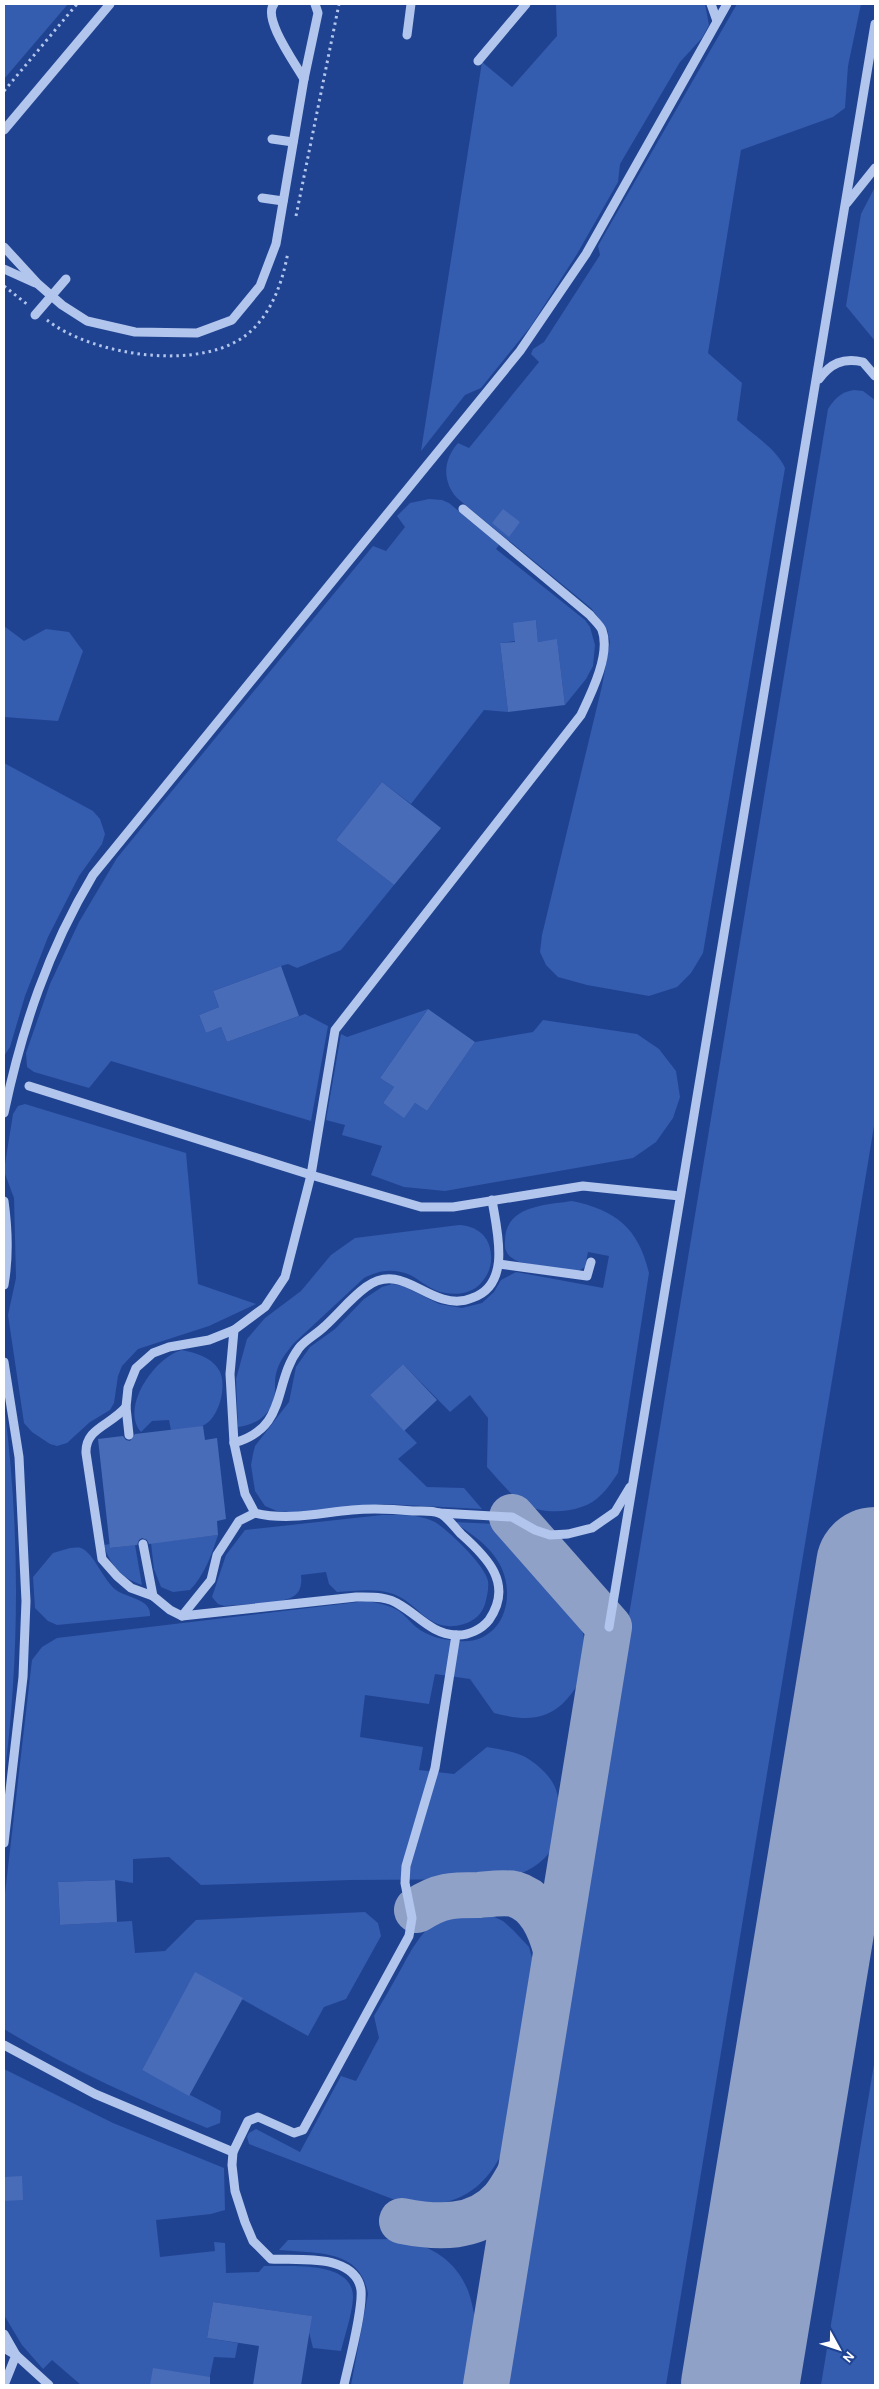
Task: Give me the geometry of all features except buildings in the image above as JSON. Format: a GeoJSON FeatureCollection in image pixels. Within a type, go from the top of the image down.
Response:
{"type":"FeatureCollection","features":[{"type":"Feature","properties":{"kind":"street"},"geometry":{"type":"LineString","coordinates":[[4,130],[110,4]]}},
{"type":"Feature","properties":{"kind":"street"},"geometry":{"type":"LineString","coordinates":[[274,4],[271,7],[271,20],[304,78]]}},
{"type":"Feature","properties":{"kind":"street"},"geometry":{"type":"LineString","coordinates":[[4,247],[38,284],[87,321],[135,332],[196,333],[232,320],[260,286],[276,244],[304,78],[318,12],[316,4]]}},
{"type":"Feature","properties":{"kind":"street"},"geometry":{"type":"LineString","coordinates":[[406,35],[412,4]]}},
{"type":"Feature","properties":{"kind":"street"},"geometry":{"type":"LineString","coordinates":[[478,61],[526,4]]}},
{"type":"Feature","properties":{"kind":"street"},"geometry":{"type":"LineString","coordinates":[[711,4],[717,22]]}},
{"type":"Feature","properties":{"kind":"street"},"geometry":{"type":"LineString","coordinates":[[4,1113],[7,1081],[42,977],[92,875],[526,343],[586,254],[727,4]]}},
{"type":"Feature","properties":{"kind":"street"},"geometry":{"type":"LineString","coordinates":[[608,1627],[847,203],[875,24]]}},
{"type":"Feature","properties":{"kind":"street"},"geometry":{"type":"LineString","coordinates":[[272,139],[293,142]]}},
{"type":"Feature","properties":{"kind":"street"},"geometry":{"type":"LineString","coordinates":[[847,203],[875,168]]}},
{"type":"Feature","properties":{"kind":"street"},"geometry":{"type":"LineString","coordinates":[[262,198],[283,201]]}},
{"type":"Feature","properties":{"kind":"street"},"geometry":{"type":"LineString","coordinates":[[4,269],[38,284]]}},
{"type":"Feature","properties":{"kind":"street"},"geometry":{"type":"LineString","coordinates":[[36,314],[66,279]]}},
{"type":"Feature","properties":{"kind":"street"},"geometry":{"type":"LineString","coordinates":[[817,381],[827,368],[847,360],[862,362],[875,376]]}},
{"type":"Feature","properties":{"kind":"street"},"geometry":{"type":"LineString","coordinates":[[129,1435],[126,1407],[128,1388],[136,1368],[153,1353],[169,1347],[209,1340],[234,1330],[265,1308],[286,1277],[311,1175],[334,1030],[581,715],[595,688],[601,667],[604,643],[602,629],[590,615],[464,509]]}},
{"type":"Feature","properties":{"kind":"street"},"geometry":{"type":"LineString","coordinates":[[29,1086],[311,1175],[420,1207],[453,1207],[583,1186],[680,1196]]}},
{"type":"Feature","properties":{"kind":"street"},"geometry":{"type":"LineString","coordinates":[[234,1443],[254,1436],[270,1420],[276,1409],[288,1368],[300,1346],[367,1286],[382,1280],[401,1279],[444,1300],[467,1300],[479,1296],[488,1289],[494,1280],[499,1264],[498,1241],[492,1200]]}},
{"type":"Feature","properties":{"kind":"street"},"geometry":{"type":"LineString","coordinates":[[4,1201],[8,1231],[7,1266],[4,1285]]}},
{"type":"Feature","properties":{"kind":"street"},"geometry":{"type":"LineString","coordinates":[[499,1264],[587,1276],[591,1262]]}},
{"type":"Feature","properties":{"kind":"street"},"geometry":{"type":"LineString","coordinates":[[234,1330],[230,1374],[234,1443],[245,1494],[255,1513]]}},
{"type":"Feature","properties":{"kind":"street"},"geometry":{"type":"LineString","coordinates":[[4,1362],[19,1457],[26,1601],[24,1677],[4,1843]]}},
{"type":"Feature","properties":{"kind":"street"},"geometry":{"type":"LineString","coordinates":[[126,1407],[118,1417],[90,1435],[86,1443],[102,1559],[116,1576],[131,1588],[153,1596],[170,1610],[182,1616],[356,1597],[381,1597],[400,1604],[426,1625],[456,1635],[471,1633],[485,1625],[495,1611],[499,1596],[498,1582],[488,1558],[439,1513]]}},
{"type":"Feature","properties":{"kind":"street"},"geometry":{"type":"LineString","coordinates":[[182,1616],[211,1580],[218,1555],[240,1521],[255,1513],[275,1518],[354,1510],[388,1509],[512,1517],[535,1530],[550,1535],[568,1534],[592,1528],[615,1512],[632,1484]]}},
{"type":"Feature","properties":{"kind":"street"},"geometry":{"type":"LineString","coordinates":[[143,1544],[153,1596]]}},
{"type":"Feature","properties":{"kind":"street"},"geometry":{"type":"LineString","coordinates":[[344,2385],[359,2308],[361,2290],[357,2278],[348,2269],[334,2263],[271,2259],[253,2241],[235,2191],[232,2165],[233,2152],[248,2121],[254,2117],[294,2133],[303,2130],[409,1936],[412,1918],[406,1883],[406,1866],[436,1768],[456,1635]]}},
{"type":"Feature","properties":{"kind":"street"},"geometry":{"type":"LineString","coordinates":[[4,2045],[95,2094],[233,2152]]}},
{"type":"Feature","properties":{"kind":"street"},"geometry":{"type":"LineString","coordinates":[[4,2334],[16,2355]]}},
{"type":"Feature","properties":{"kind":"street"},"geometry":{"type":"LineString","coordinates":[[4,2348],[16,2355],[49,2385]]}},
{"type":"Feature","properties":{"kind":"street"},"geometry":{"type":"LineString","coordinates":[[4,2385],[16,2355]]}},
{"type":"Feature","properties":{"kind":"path"},"geometry":{"type":"LineString","coordinates":[[4,91],[77,4]]}},
{"type":"Feature","properties":{"kind":"path"},"geometry":{"type":"LineString","coordinates":[[294,226],[339,4]]}},
{"type":"Feature","properties":{"kind":"path"},"geometry":{"type":"LineString","coordinates":[[4,286],[36,314],[55,326],[92,344],[135,355],[196,355],[228,346],[251,331],[269,308],[284,274],[290,245]]}},
{"type":"Feature","properties":{"kind":"shaded area"},"geometry":{"type":"Polygon","coordinates":[[[4,4],[68,4],[4,79],[4,4]]]}},
{"type":"Feature","properties":{"kind":"shaded area"},"geometry":{"type":"Polygon","coordinates":[[[556,4],[705,4],[709,25],[702,38],[680,62],[620,164],[618,182],[577,254],[531,326],[481,388],[465,395],[421,451],[482,62],[512,87],[557,36],[556,4]]]}},
{"type":"Feature","properties":{"kind":"shaded area"},"geometry":{"type":"Polygon","coordinates":[[[737,4],[861,4],[848,66],[845,108],[833,117],[741,150],[708,353],[742,383],[737,420],[776,454],[785,468],[703,953],[691,973],[677,987],[649,996],[587,985],[558,977],[546,965],[540,952],[542,935],[602,686],[610,642],[607,629],[591,608],[457,498],[449,485],[446,471],[449,456],[458,443],[469,448],[539,362],[531,354],[533,349],[544,342],[600,255],[598,246],[737,4]]]}},
{"type":"Feature","properties":{"kind":"shaded area"},"geometry":{"type":"Polygon","coordinates":[[[875,187],[875,341],[846,306],[861,214],[875,187]]]}},
{"type":"Feature","properties":{"kind":"shaded area"},"geometry":{"type":"Polygon","coordinates":[[[854,390],[863,391],[875,400],[875,1120],[666,2385],[502,2385],[828,409],[839,396],[854,390]]]}},
{"type":"Feature","properties":{"kind":"shaded area"},"geometry":{"type":"Polygon","coordinates":[[[429,499],[442,500],[449,503],[499,545],[496,549],[585,620],[590,627],[595,645],[593,666],[586,679],[565,705],[557,640],[538,642],[536,620],[515,641],[500,643],[508,712],[484,710],[411,804],[382,782],[336,840],[394,885],[341,950],[297,968],[288,964],[213,991],[219,1007],[199,1015],[206,1033],[221,1027],[227,1042],[305,1014],[328,1026],[311,1121],[111,1061],[89,1088],[34,1072],[27,1067],[26,1053],[50,984],[79,922],[117,858],[373,546],[386,551],[405,527],[397,516],[410,503],[429,499]]]}},
{"type":"Feature","properties":{"kind":"shaded area"},"geometry":{"type":"Polygon","coordinates":[[[4,626],[24,641],[46,629],[69,632],[83,651],[58,721],[4,717],[4,626]]]}},
{"type":"Feature","properties":{"kind":"shaded area"},"geometry":{"type":"Polygon","coordinates":[[[4,763],[93,811],[100,819],[105,834],[102,844],[79,876],[48,937],[25,996],[10,1047],[4,1056],[4,763]]]}},
{"type":"Feature","properties":{"kind":"shaded area"},"geometry":{"type":"Polygon","coordinates":[[[428,1009],[380,1078],[394,1087],[383,1103],[404,1117],[415,1103],[427,1111],[475,1042],[533,1032],[543,1020],[637,1034],[659,1049],[676,1071],[680,1097],[673,1118],[656,1142],[633,1158],[445,1191],[404,1187],[371,1175],[382,1146],[342,1135],[345,1125],[326,1120],[341,1034],[347,1037],[428,1009]]]}},
{"type":"Feature","properties":{"kind":"shaded area"},"geometry":{"type":"Polygon","coordinates":[[[25,1104],[186,1153],[198,1284],[256,1304],[209,1326],[138,1349],[122,1366],[118,1376],[114,1403],[110,1410],[90,1422],[67,1443],[57,1446],[50,1444],[32,1432],[24,1423],[8,1315],[16,1278],[14,1198],[5,1174],[5,1164],[13,1114],[18,1106],[25,1104]]]}},
{"type":"Feature","properties":{"kind":"shaded area"},"geometry":{"type":"Polygon","coordinates":[[[572,1201],[601,1210],[623,1224],[639,1244],[649,1273],[618,1473],[602,1494],[586,1505],[566,1511],[544,1511],[526,1505],[510,1492],[487,1467],[488,1418],[470,1395],[450,1412],[403,1364],[370,1395],[417,1443],[398,1459],[427,1487],[464,1488],[482,1509],[384,1504],[299,1513],[277,1511],[265,1506],[255,1491],[251,1465],[253,1454],[255,1446],[289,1402],[296,1367],[310,1347],[335,1329],[364,1299],[382,1287],[392,1284],[403,1286],[439,1304],[462,1308],[482,1303],[494,1292],[501,1280],[516,1272],[603,1288],[609,1256],[588,1252],[585,1267],[577,1272],[519,1262],[506,1252],[507,1229],[512,1220],[529,1209],[572,1201]]]}},
{"type":"Feature","properties":{"kind":"shaded area"},"geometry":{"type":"Polygon","coordinates":[[[459,1225],[477,1230],[485,1237],[490,1248],[491,1263],[489,1270],[476,1287],[459,1294],[441,1292],[406,1273],[396,1271],[382,1272],[364,1278],[293,1344],[280,1362],[275,1377],[274,1398],[265,1415],[256,1422],[238,1427],[236,1379],[247,1339],[265,1318],[301,1291],[331,1255],[355,1238],[459,1225]]]}},
{"type":"Feature","properties":{"kind":"shaded area"},"geometry":{"type":"Polygon","coordinates":[[[182,1350],[198,1354],[212,1362],[219,1370],[223,1384],[217,1410],[213,1417],[202,1426],[191,1429],[171,1430],[169,1420],[152,1421],[141,1432],[136,1422],[135,1410],[144,1384],[161,1362],[182,1350]]]}},
{"type":"Feature","properties":{"kind":"shaded area"},"geometry":{"type":"Polygon","coordinates":[[[4,1404],[13,1498],[16,1592],[13,1685],[4,1779],[4,1404]]]}},
{"type":"Feature","properties":{"kind":"shaded area"},"geometry":{"type":"Polygon","coordinates":[[[382,1515],[429,1519],[441,1526],[466,1549],[480,1566],[488,1581],[485,1604],[477,1617],[464,1624],[441,1625],[424,1616],[400,1597],[384,1591],[337,1592],[329,1584],[326,1572],[301,1575],[301,1584],[298,1592],[288,1599],[280,1601],[224,1606],[218,1604],[212,1597],[226,1555],[245,1530],[382,1515]]]}},
{"type":"Feature","properties":{"kind":"shaded area"},"geometry":{"type":"Polygon","coordinates":[[[454,1522],[495,1524],[558,1595],[570,1610],[583,1633],[586,1652],[582,1676],[573,1692],[559,1707],[542,1716],[523,1718],[494,1713],[470,1679],[435,1674],[429,1704],[365,1695],[360,1737],[423,1747],[419,1770],[454,1774],[487,1747],[509,1751],[525,1757],[547,1774],[557,1791],[559,1817],[557,1834],[548,1854],[530,1869],[501,1879],[350,1880],[201,1885],[169,1857],[133,1859],[133,1883],[115,1880],[58,1882],[60,1925],[132,1921],[135,1953],[165,1951],[196,1920],[365,1912],[378,1923],[381,1936],[346,1999],[324,2007],[308,2036],[195,1973],[142,2070],[221,2111],[220,2123],[207,2128],[104,2083],[4,2029],[4,1902],[32,1660],[42,1647],[57,1638],[367,1601],[383,1604],[399,1611],[416,1627],[431,1636],[453,1641],[474,1640],[486,1635],[496,1627],[503,1616],[507,1590],[505,1576],[499,1563],[490,1551],[479,1540],[454,1522]]]}},
{"type":"Feature","properties":{"kind":"shaded area"},"geometry":{"type":"Polygon","coordinates":[[[218,1535],[204,1571],[190,1590],[173,1592],[161,1587],[154,1569],[151,1543],[218,1535]]]}},
{"type":"Feature","properties":{"kind":"shaded area"},"geometry":{"type":"Polygon","coordinates":[[[110,1544],[111,1548],[135,1545],[142,1585],[123,1575],[113,1564],[104,1545],[110,1544]]]}},
{"type":"Feature","properties":{"kind":"shaded area"},"geometry":{"type":"Polygon","coordinates":[[[70,1548],[80,1548],[86,1551],[111,1586],[121,1593],[143,1602],[150,1610],[150,1616],[57,1625],[48,1621],[35,1608],[33,1577],[53,1553],[70,1548]]]}},
{"type":"Feature","properties":{"kind":"shaded area"},"geometry":{"type":"Polygon","coordinates":[[[459,1914],[490,1915],[503,1921],[513,1930],[529,1947],[537,1975],[505,2146],[488,2175],[465,2195],[451,2201],[420,2205],[403,2203],[249,2144],[247,2137],[249,2133],[256,2129],[300,2152],[341,2076],[356,2081],[379,2038],[374,2016],[414,1946],[428,1929],[437,1922],[459,1914]]]}},
{"type":"Feature","properties":{"kind":"shaded area"},"geometry":{"type":"Polygon","coordinates":[[[875,2058],[875,2385],[821,2385],[875,2058]]]}},
{"type":"Feature","properties":{"kind":"shaded area"},"geometry":{"type":"Polygon","coordinates":[[[4,2069],[113,2123],[224,2168],[225,2210],[211,2214],[156,2220],[160,2257],[215,2251],[214,2242],[225,2243],[226,2273],[259,2272],[264,2266],[319,2268],[332,2271],[343,2277],[351,2286],[353,2298],[341,2351],[313,2348],[309,2332],[311,2316],[213,2302],[207,2338],[238,2343],[235,2358],[214,2357],[208,2385],[81,2385],[52,2360],[43,2369],[22,2345],[4,2315],[4,2069]]]}},
{"type":"Feature","properties":{"kind":"shaded area"},"geometry":{"type":"Polygon","coordinates":[[[401,2239],[428,2248],[439,2255],[449,2262],[464,2282],[477,2328],[467,2385],[351,2385],[368,2294],[363,2279],[356,2268],[335,2256],[279,2250],[288,2240],[401,2239]]]}},
{"type":"Feature","properties":{"kind":"taxiway"},"geometry":{"type":"LineString","coordinates":[[486,2385],[609,1627],[512,1517]]}},
{"type":"Feature","properties":{"kind":"taxiway"},"geometry":{"type":"LineString","coordinates":[[417,1910],[433,1901],[446,1897],[501,1893],[514,1894],[523,1897],[537,1909],[547,1924],[556,1950]]}},
{"type":"Feature","properties":{"kind":"taxiway"},"geometry":{"type":"LineString","coordinates":[[402,2221],[429,2225],[469,2222],[493,2210],[505,2197],[518,2177]]}},
{"type":"Feature","properties":{"kind":"runway"},"geometry":{"type":"LineString","coordinates":[[740,2385],[875,1566]]}}]}
